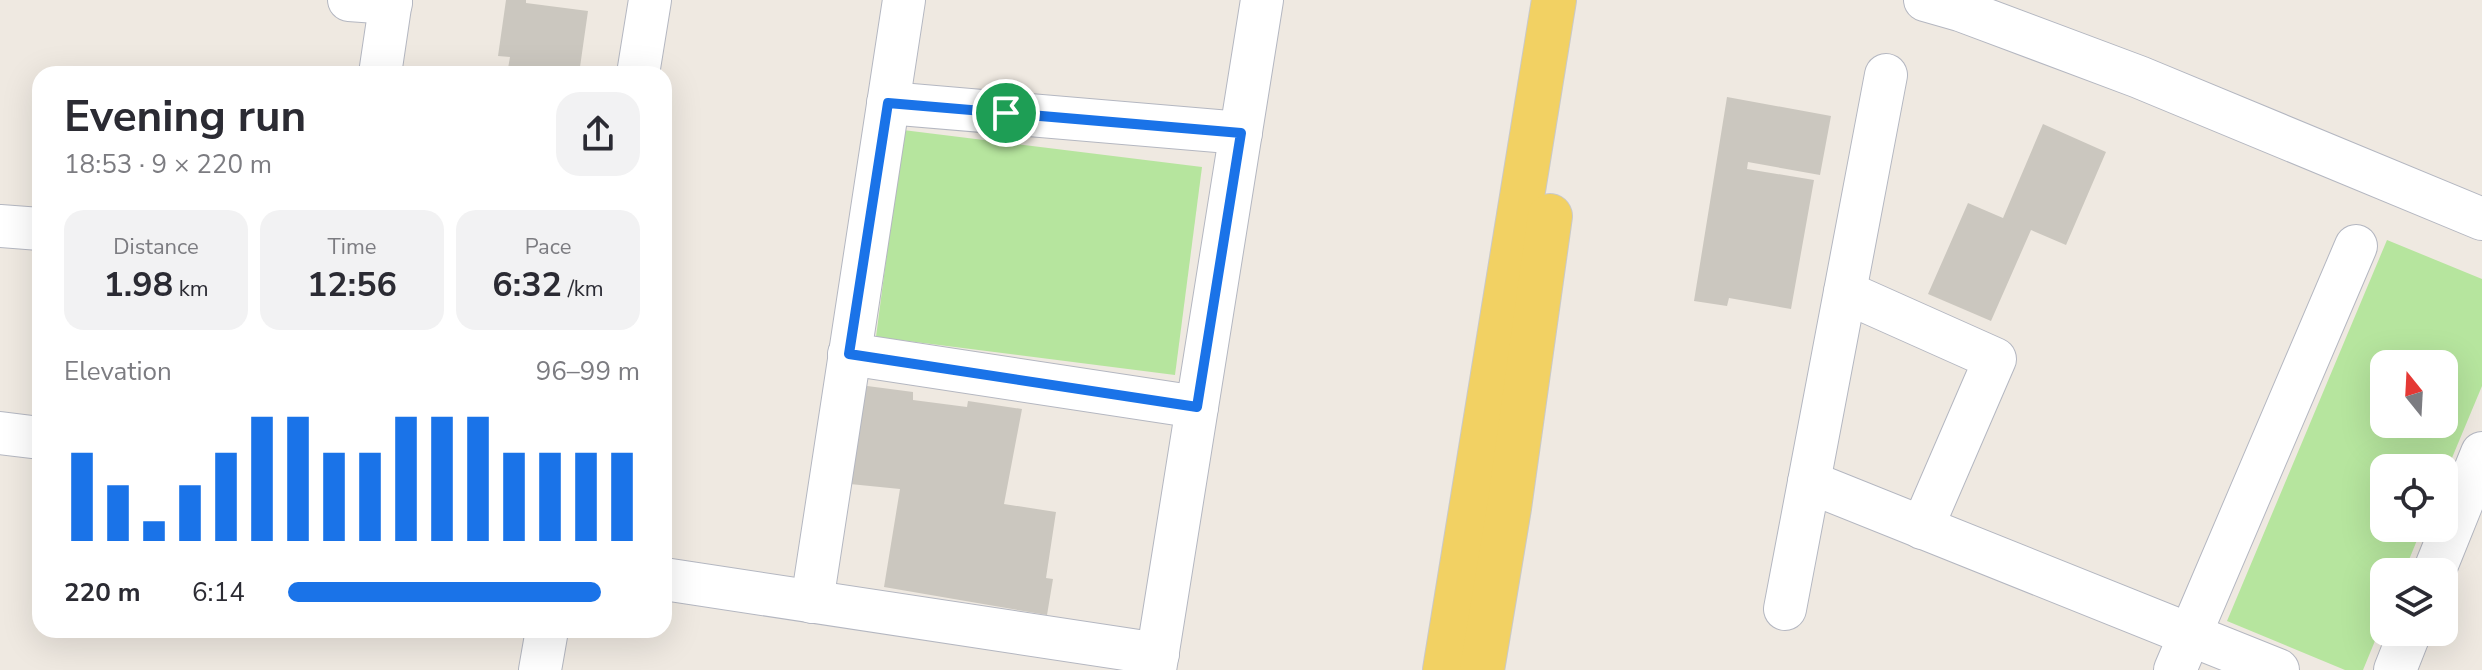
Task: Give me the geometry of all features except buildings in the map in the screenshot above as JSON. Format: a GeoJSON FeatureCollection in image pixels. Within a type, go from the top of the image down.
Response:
{"type":"FeatureCollection","features":[{"type":"Feature","properties":{"kind":"main road"},"geometry":{"type":"LineString","coordinates":[[1445,670],[1554,0]]}},
{"type":"Feature","properties":{"kind":"main road"},"geometry":{"type":"LineString","coordinates":[[1482,670],[1509,508],[1581,0]]}},
{"type":"Feature","properties":{"kind":"street"},"geometry":{"type":"LineString","coordinates":[[349,0],[391,2],[381,66]]}},
{"type":"Feature","properties":{"kind":"street"},"geometry":{"type":"LineString","coordinates":[[639,66],[650,0]]}},
{"type":"Feature","properties":{"kind":"street"},"geometry":{"type":"LineString","coordinates":[[812,602],[904,0]]}},
{"type":"Feature","properties":{"kind":"street"},"geometry":{"type":"LineString","coordinates":[[672,580],[1156,662],[1262,0]]}},
{"type":"Feature","properties":{"kind":"street"},"geometry":{"type":"LineString","coordinates":[[1925,0],[1960,10],[2139,77],[2482,219]]}},
{"type":"Feature","properties":{"kind":"street"},"geometry":{"type":"LineString","coordinates":[[1785,609],[1886,75]]}},
{"type":"Feature","properties":{"kind":"street"},"geometry":{"type":"LineString","coordinates":[[888,103],[1241,133]]}},
{"type":"Feature","properties":{"kind":"street"},"geometry":{"type":"LineString","coordinates":[[0,226],[32,228]]}},
{"type":"Feature","properties":{"kind":"street"},"geometry":{"type":"LineString","coordinates":[[2182,652],[2356,246]]}},
{"type":"Feature","properties":{"kind":"street"},"geometry":{"type":"LineString","coordinates":[[1845,292],[1995,359],[1922,528]]}},
{"type":"Feature","properties":{"kind":"street"},"geometry":{"type":"LineString","coordinates":[[849,354],[1197,407]]}},
{"type":"Feature","properties":{"kind":"street"},"geometry":{"type":"LineString","coordinates":[[0,433],[32,437]]}},
{"type":"Feature","properties":{"kind":"street"},"geometry":{"type":"LineString","coordinates":[[2440,558],[2482,453]]}},
{"type":"Feature","properties":{"kind":"street"},"geometry":{"type":"LineString","coordinates":[[1809,482],[1922,528],[2182,652],[2278,670]]}},
{"type":"Feature","properties":{"kind":"street"},"geometry":{"type":"LineString","coordinates":[[540,670],[546,638]]}},
{"type":"Feature","properties":{"kind":"street"},"geometry":{"type":"LineString","coordinates":[[2395,670],[2404,646]]}},
{"type":"Feature","properties":{"kind":"green space"},"geometry":{"type":"Polygon","coordinates":[[[903,130],[1202,167],[1175,375],[876,337],[903,130]]]}},
{"type":"Feature","properties":{"kind":"green space"},"geometry":{"type":"Polygon","coordinates":[[[2387,240],[2482,279],[2482,386],[2454,454],[2370,454],[2370,542],[2416,542],[2410,558],[2370,558],[2370,646],[2373,646],[2363,670],[2345,670],[2227,621],[2387,240]]]}},
{"type":"Feature","properties":{"kind":"route"},"geometry":{"type":"LineString","coordinates":[[888,103],[1006,113],[1241,133],[1197,407],[849,354],[888,103]]}}]}
